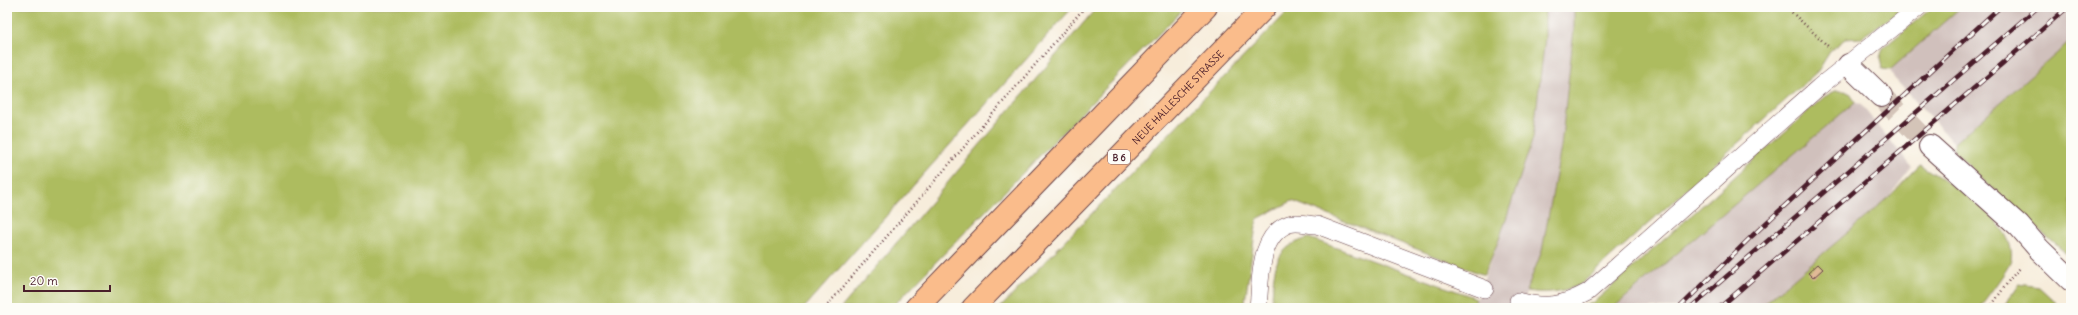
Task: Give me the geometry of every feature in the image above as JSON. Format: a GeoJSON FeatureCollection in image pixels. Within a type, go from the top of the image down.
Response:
{"type":"FeatureCollection","features":[{"type":"Feature","properties":{"kind":"main road"},"geometry":{"type":"LineString","coordinates":[[916,308],[1206,7]]}},
{"type":"Feature","properties":{"kind":"main road","name":"NEUE HALLESCHE STRASSE"},"geometry":{"type":"LineString","coordinates":[[973,308],[1266,7]]}},
{"type":"Feature","properties":{"kind":"street"},"geometry":{"type":"LineString","coordinates":[[1848,65],[1881,96]]}},
{"type":"Feature","properties":{"kind":"street"},"geometry":{"type":"LineString","coordinates":[[1930,146],[2019,226],[2039,249],[2071,280]]}},
{"type":"Feature","properties":{"kind":"lane"},"geometry":{"type":"LineString","coordinates":[[1518,302],[1536,306],[1552,306],[1570,302],[1588,292],[1819,87],[1919,7]]}},
{"type":"Feature","properties":{"kind":"lane"},"geometry":{"type":"LineString","coordinates":[[1258,308],[1265,249],[1275,231],[1291,223],[1317,225],[1485,289]]}},
{"type":"Feature","properties":{"kind":"path"},"geometry":{"type":"LineString","coordinates":[[824,308],[1084,7]]}},
{"type":"Feature","properties":{"kind":"path"},"geometry":{"type":"LineString","coordinates":[[1786,7],[1848,65]]}},
{"type":"Feature","properties":{"kind":"path"},"geometry":{"type":"LineString","coordinates":[[1990,308],[2010,279],[2039,249]]}},
{"type":"Feature","properties":{"kind":"shaded area"},"geometry":{"type":"Polygon","coordinates":[[[1545,7],[1574,7],[1574,29],[1561,147],[1542,251],[1520,308],[1473,308],[1500,237],[1533,138],[1545,38],[1545,7]]]}},
{"type":"Feature","properties":{"kind":"shaded area"},"geometry":{"type":"Polygon","coordinates":[[[1961,7],[2071,7],[2071,41],[1954,143],[1894,78],[1890,70],[1961,7]]]}},
{"type":"Feature","properties":{"kind":"shaded area"},"geometry":{"type":"Polygon","coordinates":[[[1855,102],[1861,105],[1912,167],[1886,200],[1759,308],[1613,308],[1855,102]]]}},
{"type":"Feature","properties":{"kind":"green space"},"geometry":{"type":"Polygon","coordinates":[[[7,7],[1073,7],[804,308],[7,308],[7,7]]]}},
{"type":"Feature","properties":{"kind":"green space"},"geometry":{"type":"Polygon","coordinates":[[[1097,7],[1185,7],[891,308],[841,308],[1097,7]]]}},
{"type":"Feature","properties":{"kind":"green space"},"geometry":{"type":"Polygon","coordinates":[[[1292,7],[1545,7],[1545,38],[1533,138],[1500,237],[1484,275],[1292,201],[1257,219],[1244,308],[1000,308],[1292,7]]]}},
{"type":"Feature","properties":{"kind":"green space"},"geometry":{"type":"Polygon","coordinates":[[[1574,7],[1906,7],[1860,38],[1845,39],[1831,50],[1818,71],[1580,285],[1553,292],[1526,291],[1542,251],[1561,147],[1574,29],[1574,7]]]}},
{"type":"Feature","properties":{"kind":"green space"},"geometry":{"type":"Polygon","coordinates":[[[1933,7],[1961,7],[1890,70],[1882,69],[1880,58],[1883,48],[1933,7]]]}},
{"type":"Feature","properties":{"kind":"green space"},"geometry":{"type":"Polygon","coordinates":[[[2071,41],[2071,258],[1977,175],[1955,151],[1954,143],[2071,41]]]}},
{"type":"Feature","properties":{"kind":"green space"},"geometry":{"type":"Polygon","coordinates":[[[1835,91],[1845,91],[1851,94],[1855,102],[1613,308],[1580,308],[1594,302],[1824,97],[1835,91]]]}},
{"type":"Feature","properties":{"kind":"green space"},"geometry":{"type":"Polygon","coordinates":[[[1920,165],[1963,193],[1978,205],[2004,232],[2010,246],[2011,260],[2009,264],[2002,277],[1979,308],[1759,308],[1886,200],[1920,165]]]}},
{"type":"Feature","properties":{"kind":"green space"},"geometry":{"type":"Polygon","coordinates":[[[1309,238],[1476,298],[1472,308],[1271,308],[1274,274],[1276,264],[1280,256],[1287,248],[1296,242],[1309,238]]]}},
{"type":"Feature","properties":{"kind":"green space"},"geometry":{"type":"Polygon","coordinates":[[[2019,284],[2039,287],[2062,308],[2003,308],[2019,284]]]}},
{"type":"Feature","properties":{"kind":"building"},"geometry":{"type":"Polygon","coordinates":[[[1818,264],[1823,269],[1813,278],[1808,273],[1818,264]]]}},
{"type":"Feature","properties":{"kind":"tunnel"},"geometry":{"type":"LineString","coordinates":[[1881,96],[1930,146]]}},
{"type":"Feature","properties":{"kind":"railway"},"geometry":{"type":"LineString","coordinates":[[1679,308],[1752,236],[2000,7]]}},
{"type":"Feature","properties":{"kind":"railway"},"geometry":{"type":"LineString","coordinates":[[1690,308],[2038,7]]}},
{"type":"Feature","properties":{"kind":"railway"},"geometry":{"type":"LineString","coordinates":[[1719,308],[2068,7]]}}]}
